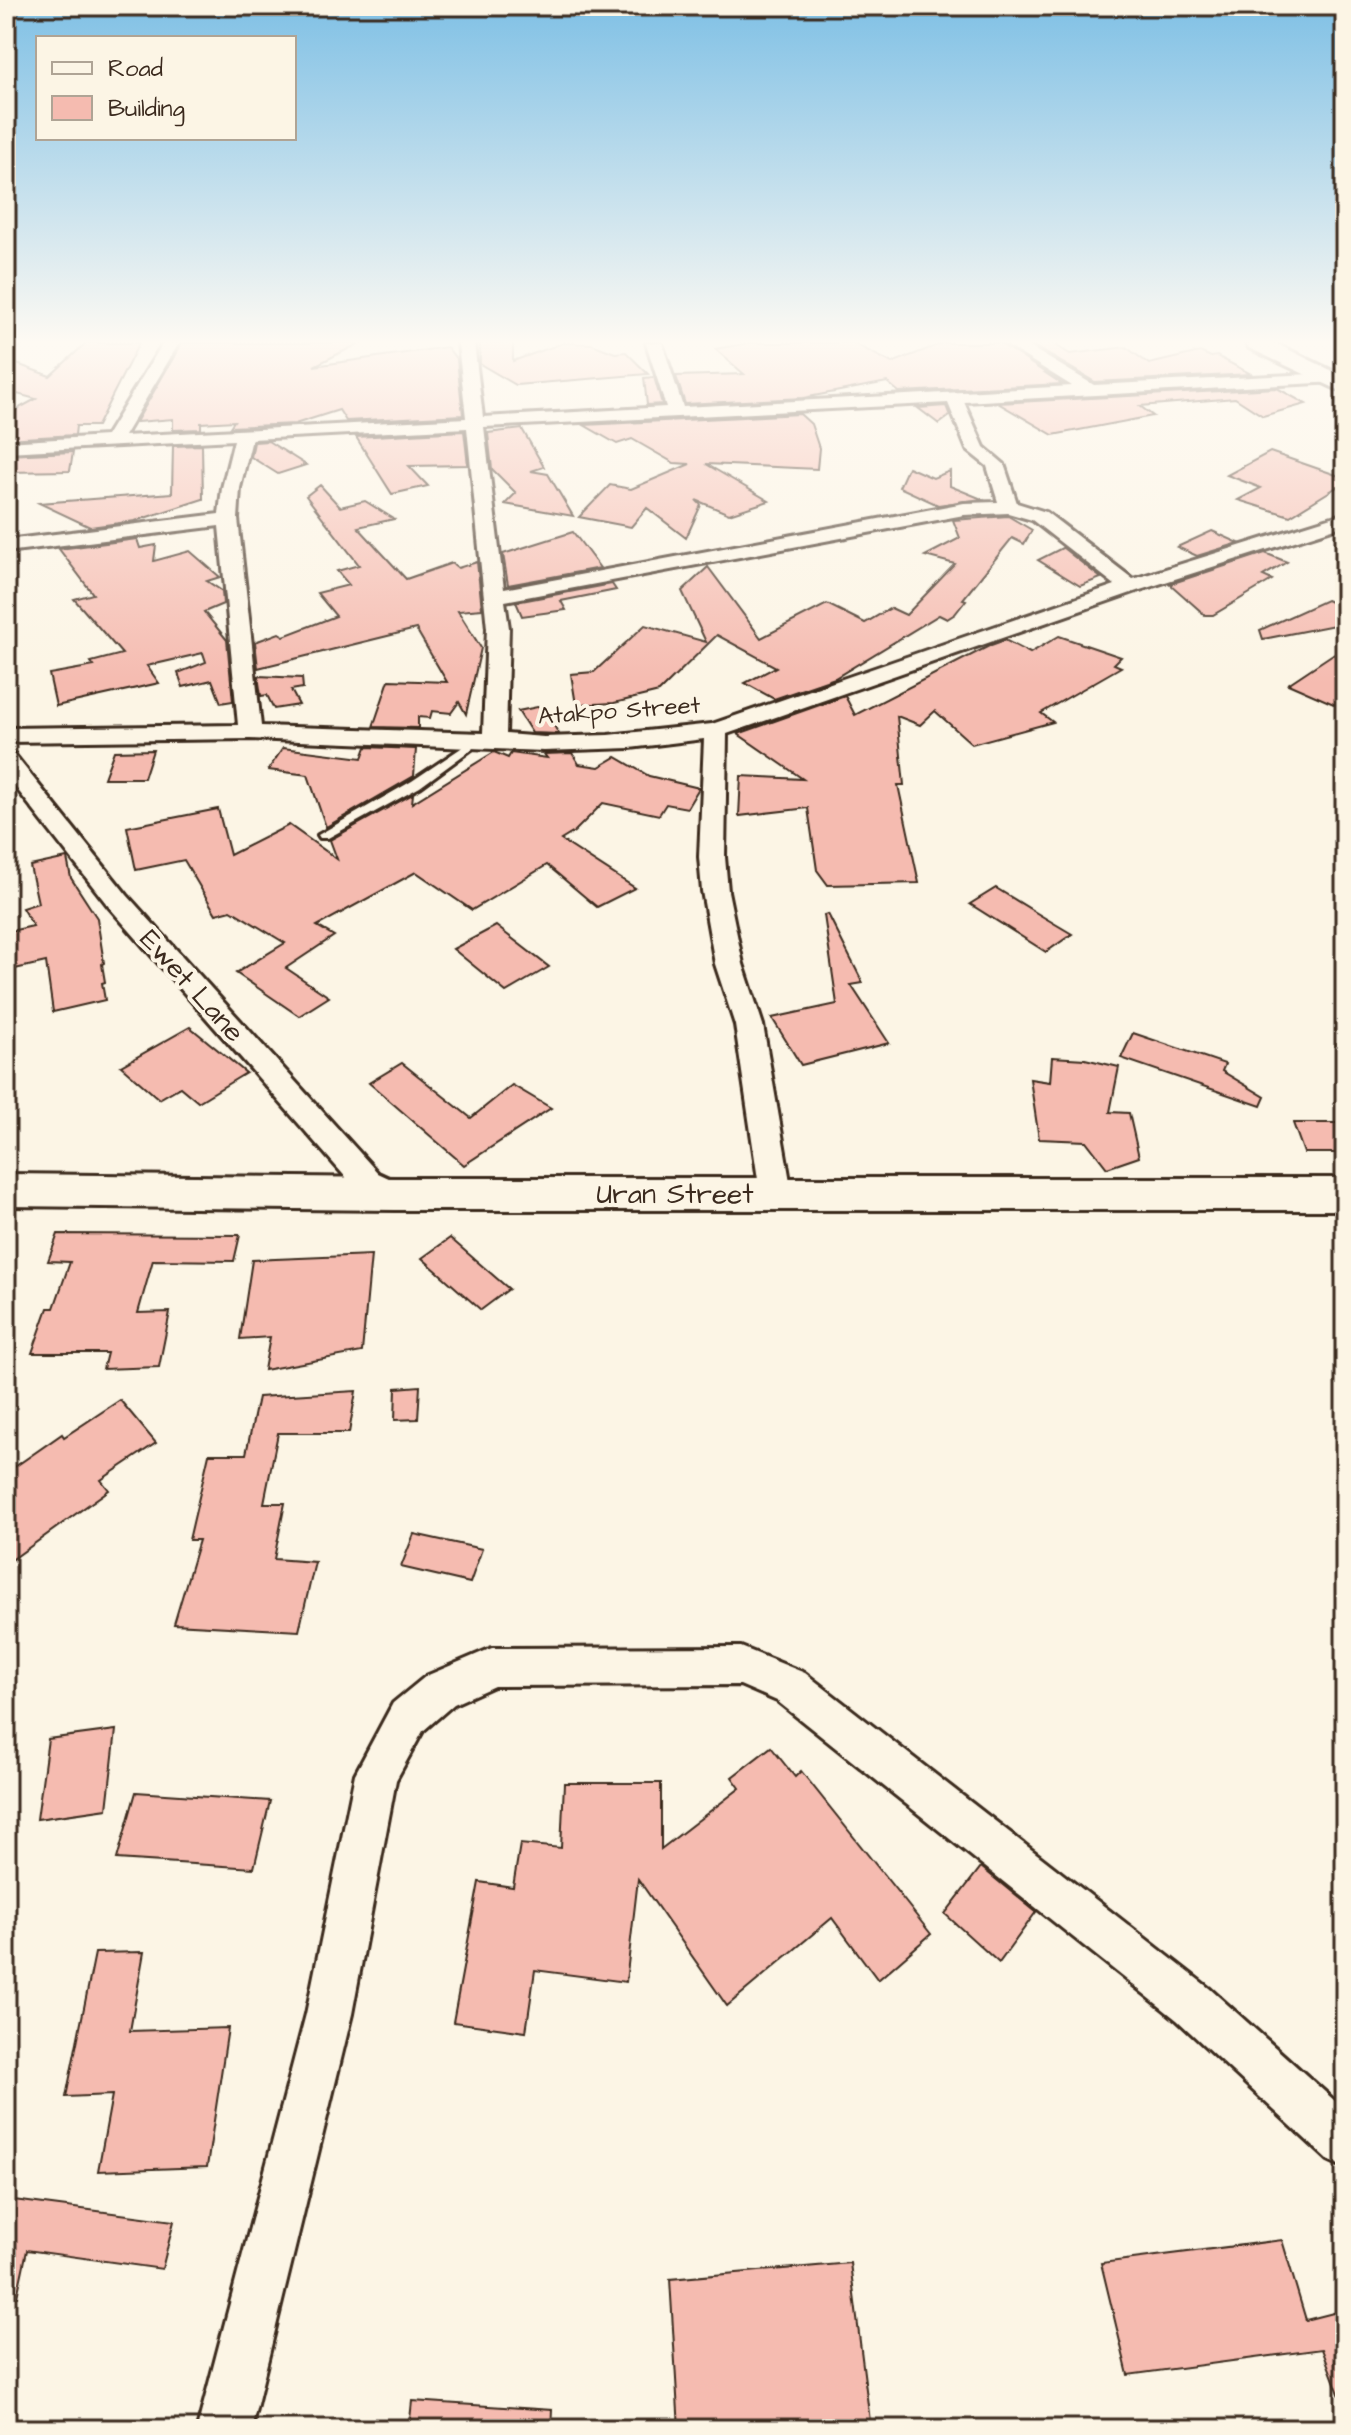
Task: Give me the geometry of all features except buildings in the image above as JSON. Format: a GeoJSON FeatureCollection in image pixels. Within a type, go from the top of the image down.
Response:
{"type":"FeatureCollection","features":[{"type":"Feature","properties":{"kind":"street"},"geometry":{"type":"LineString","coordinates":[[239,457],[228,519],[250,732]]}},
{"type":"Feature","properties":{"kind":"street"},"geometry":{"type":"LineString","coordinates":[[477,457],[498,628],[485,740]]}},
{"type":"Feature","properties":{"kind":"street"},"geometry":{"type":"LineString","coordinates":[[985,457],[995,464],[1009,507]]}},
{"type":"Feature","properties":{"kind":"street"},"geometry":{"type":"LineString","coordinates":[[494,597],[964,509],[1009,507],[1039,516],[1130,587]]}},
{"type":"Feature","properties":{"kind":"street"},"geometry":{"type":"LineString","coordinates":[[6,546],[228,519]]}},
{"type":"Feature","properties":{"kind":"street","name":"Atakpo Street"},"geometry":{"type":"LineString","coordinates":[[6,735],[250,732],[541,744],[674,737],[716,730],[1130,587],[1345,519]]}},
{"type":"Feature","properties":{"kind":"street"},"geometry":{"type":"LineString","coordinates":[[716,730],[712,857],[715,891],[729,964],[749,1025],[776,1193]]}},
{"type":"Feature","properties":{"kind":"street","name":"Ewet Lane"},"geometry":{"type":"LineString","coordinates":[[6,759],[118,901],[367,1181],[395,1194]]}},
{"type":"Feature","properties":{"kind":"street","name":"Uran Street"},"geometry":{"type":"LineString","coordinates":[[6,1190],[395,1194],[1345,1194]]}},
{"type":"Feature","properties":{"kind":"street"},"geometry":{"type":"LineString","coordinates":[[224,2429],[329,2014],[376,1774],[408,1717],[440,1690],[492,1667],[741,1666],[791,1687],[1193,2004],[1345,2143]]}},
{"type":"Feature","properties":{"kind":"lane"},"geometry":{"type":"LineString","coordinates":[[324,835],[416,784],[485,740]]}}]}
